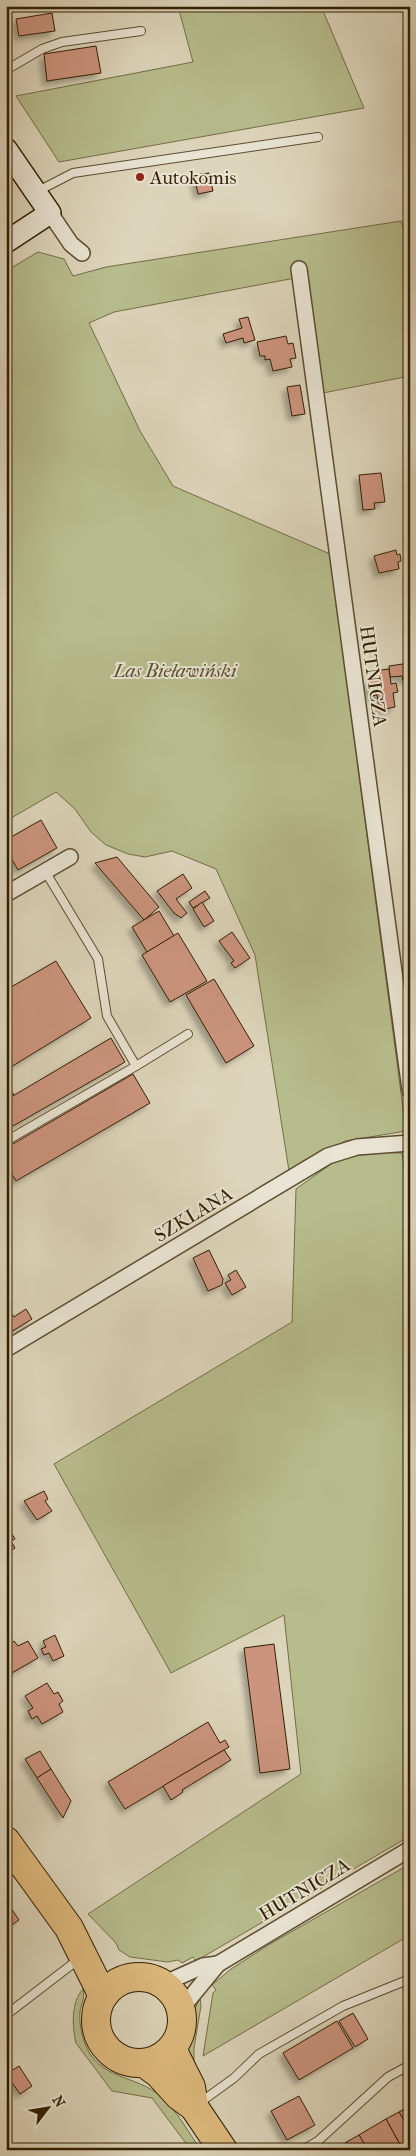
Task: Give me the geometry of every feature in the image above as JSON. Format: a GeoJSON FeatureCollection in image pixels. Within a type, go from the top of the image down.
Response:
{"type":"FeatureCollection","features":[{"type":"Feature","properties":{"kind":"highway"},"geometry":{"type":"LineString","coordinates":[[6,1841],[112,1988]]}},
{"type":"Feature","properties":{"kind":"highway"},"geometry":{"type":"LineString","coordinates":[[142,1977],[163,1984],[177,1999],[181,2009],[181,2030],[172,2049],[164,2056],[144,2063],[130,2063],[117,2058],[106,2049],[99,2037],[96,2016],[112,1988],[142,1977]]}},
{"type":"Feature","properties":{"kind":"highway"},"geometry":{"type":"LineString","coordinates":[[172,2049],[191,2087],[194,2108]]}},
{"type":"Feature","properties":{"kind":"highway"},"geometry":{"type":"LineString","coordinates":[[144,2063],[159,2074],[179,2096],[194,2108],[223,2150]]}},
{"type":"Feature","properties":{"kind":"street"},"geometry":{"type":"LineString","coordinates":[[6,149],[71,244],[82,253]]}},
{"type":"Feature","properties":{"kind":"street"},"geometry":{"type":"LineString","coordinates":[[6,242],[50,213]]}},
{"type":"Feature","properties":{"kind":"street","name":"HUTNICZA"},"geometry":{"type":"LineString","coordinates":[[299,269],[410,1090]]}},
{"type":"Feature","properties":{"kind":"street"},"geometry":{"type":"LineString","coordinates":[[6,894],[70,856]]}},
{"type":"Feature","properties":{"kind":"street","name":"SZKLANA"},"geometry":{"type":"LineString","coordinates":[[6,1349],[328,1156],[356,1147],[410,1143]]}},
{"type":"Feature","properties":{"kind":"street","name":"HUTNICZA"},"geometry":{"type":"LineString","coordinates":[[181,2009],[218,1964],[410,1849]]}},
{"type":"Feature","properties":{"kind":"street","name":"HUTNICZA"},"geometry":{"type":"LineString","coordinates":[[163,1984],[203,1966],[218,1964]]}},
{"type":"Feature","properties":{"kind":"lane"},"geometry":{"type":"LineString","coordinates":[[6,70],[42,49],[62,42],[141,31]]}},
{"type":"Feature","properties":{"kind":"lane"},"geometry":{"type":"LineString","coordinates":[[36,192],[73,173],[318,137]]}},
{"type":"Feature","properties":{"kind":"lane"},"geometry":{"type":"LineString","coordinates":[[46,871],[98,959],[107,1016],[136,1066]]}},
{"type":"Feature","properties":{"kind":"lane"},"geometry":{"type":"LineString","coordinates":[[6,1141],[188,1034]]}},
{"type":"Feature","properties":{"kind":"lane"},"geometry":{"type":"LineString","coordinates":[[6,2016],[48,1985],[87,1951]]}},
{"type":"Feature","properties":{"kind":"lane"},"geometry":{"type":"LineString","coordinates":[[194,2108],[234,2078],[259,2054],[344,2006],[410,1979]]}},
{"type":"Feature","properties":{"kind":"lane"},"geometry":{"type":"LineString","coordinates":[[302,2150],[318,2141],[388,2077],[410,2065]]}},
{"type":"Feature","properties":{"kind":"lane"},"geometry":{"type":"LineString","coordinates":[[318,2141],[323,2150]]}},
{"type":"Feature","properties":{"kind":"lane"},"geometry":{"type":"LineString","coordinates":[[6,2146],[9,2150]]}},
{"type":"Feature","properties":{"kind":"green space"},"geometry":{"type":"Polygon","coordinates":[[[178,6],[321,6],[364,108],[59,162],[16,96],[193,62],[178,6]]]}},
{"type":"Feature","properties":{"kind":"green space","name":"Las Bieławiński"},"geometry":{"type":"Polygon","coordinates":[[[401,221],[410,250],[410,376],[323,393],[306,276],[114,312],[89,323],[140,431],[173,486],[330,554],[406,1131],[345,1141],[289,1171],[255,955],[216,869],[172,851],[145,857],[128,854],[106,845],[91,832],[75,809],[56,792],[6,821],[6,271],[38,252],[64,259],[73,276],[106,267],[401,221]]]}},
{"type":"Feature","properties":{"kind":"green space"},"geometry":{"type":"Polygon","coordinates":[[[377,1152],[402,1153],[410,1221],[410,1836],[196,1961],[193,1957],[182,1963],[178,1960],[168,1962],[130,1957],[119,1950],[116,1943],[88,1914],[301,1774],[284,1615],[171,1673],[54,1464],[292,1322],[296,1189],[338,1159],[377,1152]]]}},
{"type":"Feature","properties":{"kind":"green space"},"geometry":{"type":"Polygon","coordinates":[[[410,1864],[410,1935],[203,2056],[213,1993],[216,1990],[212,1985],[231,1969],[270,1944],[410,1864]]]}},
{"type":"Feature","properties":{"kind":"green space"},"geometry":{"type":"Polygon","coordinates":[[[83,1989],[80,2022],[84,2041],[90,2054],[108,2070],[141,2084],[162,2097],[201,2150],[191,2150],[152,2098],[112,2091],[76,2043],[74,2007],[83,1989]]]}},
{"type":"Feature","properties":{"kind":"green space"},"geometry":{"type":"Polygon","coordinates":[[[90,1993],[91,2030],[99,2048],[120,2066],[139,2071],[144,2079],[114,2069],[92,2047],[85,2024],[90,1993]]]}},
{"type":"Feature","properties":{"kind":"green space"},"geometry":{"type":"Polygon","coordinates":[[[200,1998],[201,2006],[194,2048],[194,2064],[186,2050],[192,2031],[194,2011],[200,1998]]]}},
{"type":"Feature","properties":{"kind":"building"},"geometry":{"type":"Polygon","coordinates":[[[52,13],[55,31],[19,36],[16,19],[52,13]]]}},
{"type":"Feature","properties":{"kind":"building"},"geometry":{"type":"Polygon","coordinates":[[[96,46],[101,73],[47,81],[44,54],[96,46]]]}},
{"type":"Feature","properties":{"kind":"building"},"geometry":{"type":"Polygon","coordinates":[[[209,173],[213,191],[198,194],[194,175],[209,173]]]}},
{"type":"Feature","properties":{"kind":"building"},"geometry":{"type":"Polygon","coordinates":[[[248,317],[255,340],[244,343],[243,338],[226,343],[223,334],[242,328],[239,319],[248,317]]]}},
{"type":"Feature","properties":{"kind":"building"},"geometry":{"type":"Polygon","coordinates":[[[286,336],[288,344],[293,343],[296,358],[290,359],[292,367],[273,371],[270,359],[265,360],[265,356],[260,356],[257,342],[286,336]]]}},
{"type":"Feature","properties":{"kind":"building"},"geometry":{"type":"Polygon","coordinates":[[[300,385],[305,414],[292,416],[287,387],[300,385]]]}},
{"type":"Feature","properties":{"kind":"building"},"geometry":{"type":"Polygon","coordinates":[[[381,473],[385,502],[374,503],[375,509],[363,510],[359,475],[381,473]]]}},
{"type":"Feature","properties":{"kind":"building"},"geometry":{"type":"Polygon","coordinates":[[[396,550],[397,555],[400,554],[399,569],[379,573],[374,556],[396,550]]]}},
{"type":"Feature","properties":{"kind":"building"},"geometry":{"type":"Polygon","coordinates":[[[410,663],[410,679],[403,680],[402,676],[390,677],[389,666],[410,663]]]}},
{"type":"Feature","properties":{"kind":"building"},"geometry":{"type":"Polygon","coordinates":[[[389,669],[391,684],[396,683],[398,692],[393,693],[395,707],[380,710],[377,695],[371,696],[368,681],[375,680],[374,671],[389,669]]]}},
{"type":"Feature","properties":{"kind":"building"},"geometry":{"type":"Polygon","coordinates":[[[41,820],[57,848],[18,870],[6,849],[6,840],[41,820]]]}},
{"type":"Feature","properties":{"kind":"building"},"geometry":{"type":"Polygon","coordinates":[[[117,857],[159,907],[144,920],[95,863],[117,857]]]}},
{"type":"Feature","properties":{"kind":"building"},"geometry":{"type":"Polygon","coordinates":[[[183,874],[192,888],[176,899],[187,913],[181,918],[174,913],[157,891],[183,874]]]}},
{"type":"Feature","properties":{"kind":"building"},"geometry":{"type":"Polygon","coordinates":[[[205,891],[210,898],[193,908],[189,902],[205,891]]]}},
{"type":"Feature","properties":{"kind":"building"},"geometry":{"type":"Polygon","coordinates":[[[202,902],[214,921],[204,927],[193,909],[202,902]]]}},
{"type":"Feature","properties":{"kind":"building"},"geometry":{"type":"Polygon","coordinates":[[[159,911],[174,936],[147,952],[132,927],[159,911]]]}},
{"type":"Feature","properties":{"kind":"building"},"geometry":{"type":"Polygon","coordinates":[[[232,932],[250,958],[235,968],[231,963],[234,961],[219,941],[232,932]]]}},
{"type":"Feature","properties":{"kind":"building"},"geometry":{"type":"Polygon","coordinates":[[[178,933],[207,981],[170,1002],[142,955],[178,933]]]}},
{"type":"Feature","properties":{"kind":"building"},"geometry":{"type":"Polygon","coordinates":[[[56,961],[91,1018],[6,1070],[6,990],[56,961]]]}},
{"type":"Feature","properties":{"kind":"building"},"geometry":{"type":"Polygon","coordinates":[[[214,979],[254,1046],[226,1063],[186,995],[214,979]]]}},
{"type":"Feature","properties":{"kind":"building"},"geometry":{"type":"Polygon","coordinates":[[[111,1038],[125,1062],[13,1126],[6,1115],[6,1100],[111,1038]]]}},
{"type":"Feature","properties":{"kind":"building"},"geometry":{"type":"Polygon","coordinates":[[[133,1074],[150,1103],[16,1181],[6,1164],[6,1148],[133,1074]]]}},
{"type":"Feature","properties":{"kind":"building"},"geometry":{"type":"Polygon","coordinates":[[[6,1082],[14,1095],[6,1100],[6,1082]]]}},
{"type":"Feature","properties":{"kind":"building"},"geometry":{"type":"Polygon","coordinates":[[[209,1250],[223,1279],[222,1285],[208,1291],[193,1258],[209,1250]]]}},
{"type":"Feature","properties":{"kind":"building"},"geometry":{"type":"Polygon","coordinates":[[[236,1270],[246,1287],[232,1295],[225,1283],[231,1280],[228,1275],[236,1270]]]}},
{"type":"Feature","properties":{"kind":"building"},"geometry":{"type":"Polygon","coordinates":[[[6,1305],[14,1317],[26,1309],[32,1319],[6,1335],[6,1305]]]}},
{"type":"Feature","properties":{"kind":"building"},"geometry":{"type":"Polygon","coordinates":[[[44,1491],[48,1499],[45,1501],[52,1511],[37,1520],[24,1501],[44,1491]]]}},
{"type":"Feature","properties":{"kind":"building"},"geometry":{"type":"Polygon","coordinates":[[[6,1524],[15,1539],[11,1541],[15,1548],[6,1554],[6,1524]]]}},
{"type":"Feature","properties":{"kind":"building"},"geometry":{"type":"Polygon","coordinates":[[[55,1635],[64,1656],[53,1661],[49,1653],[44,1655],[41,1649],[46,1647],[43,1641],[55,1635]]]}},
{"type":"Feature","properties":{"kind":"building"},"geometry":{"type":"Polygon","coordinates":[[[14,1641],[18,1646],[28,1641],[38,1658],[10,1674],[6,1668],[6,1646],[14,1641]]]}},
{"type":"Feature","properties":{"kind":"building"},"geometry":{"type":"Polygon","coordinates":[[[274,1644],[290,1769],[260,1773],[244,1648],[274,1644]]]}},
{"type":"Feature","properties":{"kind":"building"},"geometry":{"type":"Polygon","coordinates":[[[47,1683],[54,1694],[58,1692],[63,1701],[59,1704],[63,1712],[42,1724],[37,1716],[32,1719],[28,1711],[33,1708],[25,1696],[47,1683]]]}},
{"type":"Feature","properties":{"kind":"building"},"geometry":{"type":"Polygon","coordinates":[[[208,1722],[220,1743],[225,1740],[229,1747],[125,1809],[108,1782],[208,1722]]]}},
{"type":"Feature","properties":{"kind":"building"},"geometry":{"type":"Polygon","coordinates":[[[224,1750],[231,1760],[182,1790],[183,1792],[171,1800],[163,1786],[224,1750]]]}},
{"type":"Feature","properties":{"kind":"building"},"geometry":{"type":"Polygon","coordinates":[[[40,1751],[51,1769],[37,1778],[25,1759],[40,1751]]]}},
{"type":"Feature","properties":{"kind":"building"},"geometry":{"type":"Polygon","coordinates":[[[51,1769],[71,1801],[63,1818],[37,1778],[51,1769]]]}},
{"type":"Feature","properties":{"kind":"building"},"geometry":{"type":"Polygon","coordinates":[[[11,1908],[19,1920],[6,1929],[6,1911],[11,1908]]]}},
{"type":"Feature","properties":{"kind":"building"},"geometry":{"type":"Polygon","coordinates":[[[353,2013],[368,2039],[355,2047],[339,2021],[353,2013]]]}},
{"type":"Feature","properties":{"kind":"building"},"geometry":{"type":"Polygon","coordinates":[[[337,2021],[353,2048],[299,2080],[283,2053],[337,2021]]]}},
{"type":"Feature","properties":{"kind":"building"},"geometry":{"type":"Polygon","coordinates":[[[19,2066],[32,2086],[20,2094],[6,2074],[19,2066]]]}},
{"type":"Feature","properties":{"kind":"building"},"geometry":{"type":"Polygon","coordinates":[[[299,2096],[315,2125],[287,2140],[271,2111],[299,2096]]]}},
{"type":"Feature","properties":{"kind":"building"},"geometry":{"type":"Polygon","coordinates":[[[410,2106],[410,2130],[399,2112],[410,2106]]]}},
{"type":"Feature","properties":{"kind":"building"},"geometry":{"type":"Polygon","coordinates":[[[399,2112],[410,2130],[410,2150],[403,2150],[386,2119],[399,2112]]]}},
{"type":"Feature","properties":{"kind":"building"},"geometry":{"type":"Polygon","coordinates":[[[386,2119],[403,2150],[368,2150],[359,2135],[386,2119]]]}},
{"type":"Feature","properties":{"kind":"building"},"geometry":{"type":"Polygon","coordinates":[[[359,2135],[368,2150],[349,2150],[345,2143],[359,2135]]]}},
{"type":"Feature","properties":{"kind":"place","name":"Autokomis"},"geometry":{"type":"Point","coordinates":[140,177]}}]}
